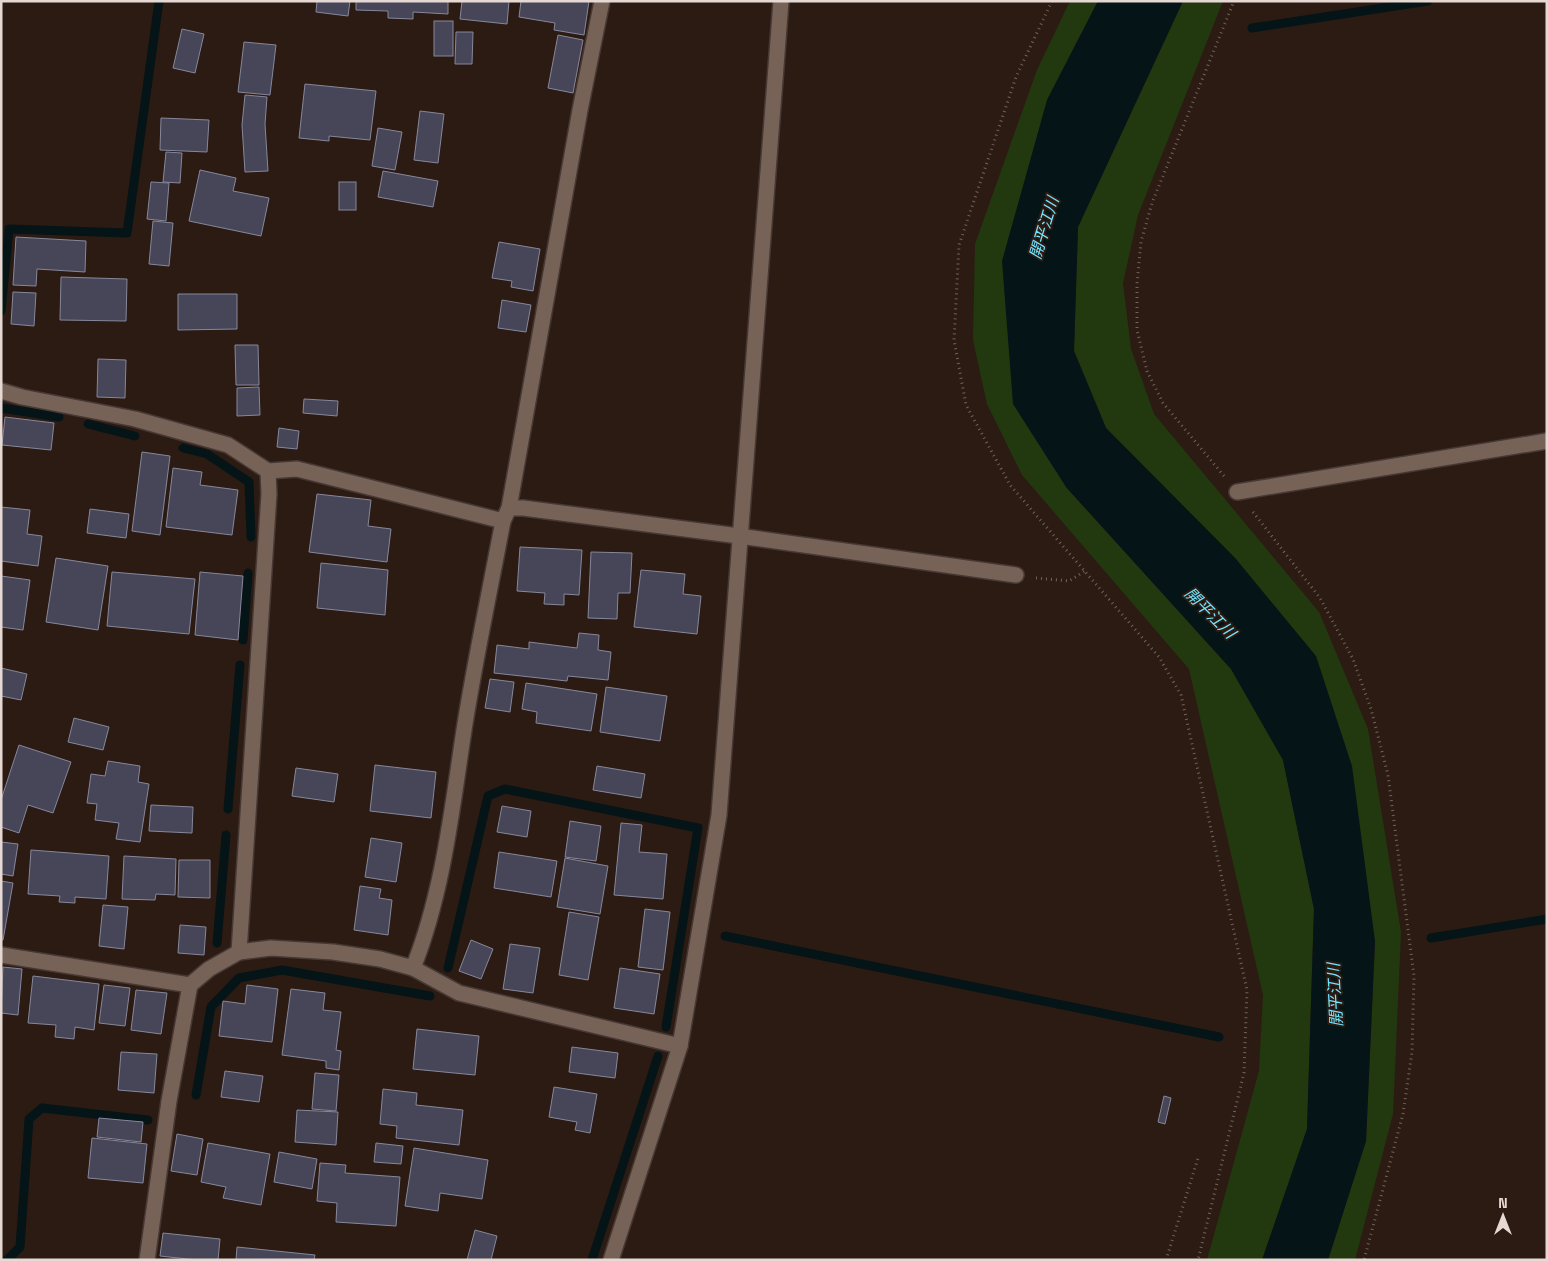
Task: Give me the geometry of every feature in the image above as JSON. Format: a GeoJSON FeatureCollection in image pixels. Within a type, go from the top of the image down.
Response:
{"type":"FeatureCollection","features":[{"type":"Feature","properties":{"kind":"street"},"geometry":{"type":"LineString","coordinates":[[413,968],[424,941],[450,828],[469,698],[506,514],[580,110],[602,1]]}},
{"type":"Feature","properties":{"kind":"street"},"geometry":{"type":"LineString","coordinates":[[611,1260],[680,1046],[719,815],[781,1]]}},
{"type":"Feature","properties":{"kind":"street"},"geometry":{"type":"LineString","coordinates":[[1,391],[22,397],[135,419],[228,445],[268,471],[297,469],[506,514],[523,508],[1016,575]]}},
{"type":"Feature","properties":{"kind":"street"},"geometry":{"type":"LineString","coordinates":[[1237,492],[1547,441]]}},
{"type":"Feature","properties":{"kind":"street"},"geometry":{"type":"LineString","coordinates":[[239,952],[269,494],[268,471]]}},
{"type":"Feature","properties":{"kind":"street"},"geometry":{"type":"LineString","coordinates":[[147,1260],[169,1101],[190,985],[209,969],[239,952],[272,948],[333,952],[380,959],[413,968],[459,994],[680,1046]]}},
{"type":"Feature","properties":{"kind":"street"},"geometry":{"type":"LineString","coordinates":[[1,955],[190,985]]}},
{"type":"Feature","properties":{"kind":"path"},"geometry":{"type":"LineString","coordinates":[[1052,1],[1016,77],[959,246],[954,340],[966,405],[1010,485],[1159,657],[1181,695],[1247,990],[1244,1073],[1198,1260]]}},
{"type":"Feature","properties":{"kind":"path"},"geometry":{"type":"LineString","coordinates":[[1234,1],[1152,203],[1141,242],[1136,284],[1137,330],[1148,371],[1163,403],[1237,492],[1320,598],[1348,650],[1371,709],[1388,776],[1414,976],[1412,1052],[1403,1114],[1364,1260]]}},
{"type":"Feature","properties":{"kind":"path"},"geometry":{"type":"LineString","coordinates":[[1016,575],[1069,581],[1085,570]]}},
{"type":"Feature","properties":{"kind":"path"},"geometry":{"type":"LineString","coordinates":[[1166,1260],[1199,1155]]}},
{"type":"Feature","properties":{"kind":"green space"},"geometry":{"type":"Polygon","coordinates":[[[1070,1],[1098,1],[1047,100],[1066,487],[1231,669],[1283,760],[1314,909],[1307,1129],[1262,1260],[1207,1260],[1259,1071],[1263,995],[1189,669],[1022,475],[987,404],[973,340],[975,244],[1037,70],[1070,1]]]}},
{"type":"Feature","properties":{"kind":"green space"},"geometry":{"type":"Polygon","coordinates":[[[1183,1],[1223,1],[1138,215],[1123,283],[1131,349],[1154,414],[1319,612],[1368,729],[1401,932],[1393,1114],[1355,1260],[1328,1260],[1366,1141],[1375,941],[1236,559],[1106,428],[1074,351],[1078,227],[1183,1]]]}},
{"type":"Feature","properties":{"kind":"water","name":"開平江川"},"geometry":{"type":"Polygon","coordinates":[[[1098,1],[1183,1],[1078,227],[1074,351],[1106,428],[1236,559],[1316,656],[1352,766],[1375,941],[1366,1141],[1328,1260],[1262,1260],[1307,1129],[1314,909],[1283,760],[1231,669],[1066,487],[1013,404],[1002,261],[1047,100],[1098,1]]]}},
{"type":"Feature","properties":{"kind":"building"},"geometry":{"type":"Polygon","coordinates":[[[317,1],[350,1],[348,16],[316,12],[317,1]]]}},
{"type":"Feature","properties":{"kind":"building"},"geometry":{"type":"Polygon","coordinates":[[[356,1],[448,1],[448,14],[413,12],[413,19],[388,18],[388,11],[356,10],[356,1]]]}},
{"type":"Feature","properties":{"kind":"building"},"geometry":{"type":"Polygon","coordinates":[[[462,1],[509,1],[507,24],[460,19],[462,1]]]}},
{"type":"Feature","properties":{"kind":"building"},"geometry":{"type":"Polygon","coordinates":[[[521,1],[589,1],[584,35],[554,30],[555,23],[519,17],[521,1]]]}},
{"type":"Feature","properties":{"kind":"building"},"geometry":{"type":"Polygon","coordinates":[[[434,21],[453,21],[453,56],[434,56],[434,21]]]}},
{"type":"Feature","properties":{"kind":"building"},"geometry":{"type":"Polygon","coordinates":[[[182,29],[204,34],[195,73],[173,68],[182,29]]]}},
{"type":"Feature","properties":{"kind":"building"},"geometry":{"type":"Polygon","coordinates":[[[456,32],[473,32],[472,64],[455,64],[456,32]]]}},
{"type":"Feature","properties":{"kind":"building"},"geometry":{"type":"Polygon","coordinates":[[[558,35],[583,40],[573,93],[548,88],[558,35]]]}},
{"type":"Feature","properties":{"kind":"building"},"geometry":{"type":"Polygon","coordinates":[[[244,42],[276,45],[270,95],[238,92],[244,42]]]}},
{"type":"Feature","properties":{"kind":"building"},"geometry":{"type":"Polygon","coordinates":[[[305,84],[376,91],[370,140],[329,136],[329,141],[299,138],[305,84]]]}},
{"type":"Feature","properties":{"kind":"building"},"geometry":{"type":"Polygon","coordinates":[[[245,95],[267,97],[265,124],[268,171],[245,172],[242,125],[245,95]]]}},
{"type":"Feature","properties":{"kind":"building"},"geometry":{"type":"Polygon","coordinates":[[[420,111],[444,114],[438,163],[414,160],[420,111]]]}},
{"type":"Feature","properties":{"kind":"building"},"geometry":{"type":"Polygon","coordinates":[[[161,118],[209,120],[207,152],[160,150],[161,118]]]}},
{"type":"Feature","properties":{"kind":"building"},"geometry":{"type":"Polygon","coordinates":[[[378,128],[402,132],[395,170],[372,166],[378,128]]]}},
{"type":"Feature","properties":{"kind":"building"},"geometry":{"type":"Polygon","coordinates":[[[166,152],[182,153],[180,183],[163,182],[166,152]]]}},
{"type":"Feature","properties":{"kind":"building"},"geometry":{"type":"Polygon","coordinates":[[[200,170],[236,178],[233,191],[269,198],[261,236],[189,221],[200,170]]]}},
{"type":"Feature","properties":{"kind":"building"},"geometry":{"type":"Polygon","coordinates":[[[383,171],[438,181],[433,207],[378,197],[383,171]]]}},
{"type":"Feature","properties":{"kind":"building"},"geometry":{"type":"Polygon","coordinates":[[[151,182],[169,183],[166,221],[147,219],[151,182]]]}},
{"type":"Feature","properties":{"kind":"building"},"geometry":{"type":"Polygon","coordinates":[[[339,182],[356,182],[356,210],[339,210],[339,182]]]}},
{"type":"Feature","properties":{"kind":"building"},"geometry":{"type":"Polygon","coordinates":[[[153,221],[173,223],[169,266],[149,264],[153,221]]]}},
{"type":"Feature","properties":{"kind":"building"},"geometry":{"type":"Polygon","coordinates":[[[16,237],[86,241],[85,272],[37,269],[36,286],[13,285],[16,237]]]}},
{"type":"Feature","properties":{"kind":"building"},"geometry":{"type":"Polygon","coordinates":[[[499,242],[540,249],[533,291],[511,287],[512,281],[492,278],[499,242]]]}},
{"type":"Feature","properties":{"kind":"building"},"geometry":{"type":"Polygon","coordinates":[[[61,277],[127,279],[126,321],[60,320],[61,277]]]}},
{"type":"Feature","properties":{"kind":"building"},"geometry":{"type":"Polygon","coordinates":[[[13,292],[36,293],[34,326],[11,324],[13,292]]]}},
{"type":"Feature","properties":{"kind":"building"},"geometry":{"type":"Polygon","coordinates":[[[178,294],[237,294],[237,329],[178,330],[178,294]]]}},
{"type":"Feature","properties":{"kind":"building"},"geometry":{"type":"Polygon","coordinates":[[[502,300],[531,305],[526,332],[498,328],[502,300]]]}},
{"type":"Feature","properties":{"kind":"building"},"geometry":{"type":"Polygon","coordinates":[[[235,345],[258,345],[259,385],[236,385],[235,345]]]}},
{"type":"Feature","properties":{"kind":"building"},"geometry":{"type":"Polygon","coordinates":[[[98,359],[126,360],[125,398],[97,397],[98,359]]]}},
{"type":"Feature","properties":{"kind":"building"},"geometry":{"type":"Polygon","coordinates":[[[259,387],[260,415],[237,416],[237,388],[259,387]]]}},
{"type":"Feature","properties":{"kind":"building"},"geometry":{"type":"Polygon","coordinates":[[[304,399],[338,401],[337,416],[303,413],[304,399]]]}},
{"type":"Feature","properties":{"kind":"building"},"geometry":{"type":"Polygon","coordinates":[[[5,417],[54,423],[51,450],[2,445],[5,417]]]}},
{"type":"Feature","properties":{"kind":"building"},"geometry":{"type":"Polygon","coordinates":[[[279,428],[299,431],[297,449],[277,447],[279,428]]]}},
{"type":"Feature","properties":{"kind":"building"},"geometry":{"type":"Polygon","coordinates":[[[142,452],[170,456],[160,535],[132,531],[142,452]]]}},
{"type":"Feature","properties":{"kind":"building"},"geometry":{"type":"Polygon","coordinates":[[[173,468],[202,472],[200,485],[238,490],[232,535],[166,527],[173,468]]]}},
{"type":"Feature","properties":{"kind":"building"},"geometry":{"type":"Polygon","coordinates":[[[317,494],[371,500],[368,526],[391,529],[387,562],[309,552],[317,494]]]}},
{"type":"Feature","properties":{"kind":"building"},"geometry":{"type":"Polygon","coordinates":[[[1,507],[30,510],[27,534],[42,536],[38,566],[1,561],[1,507]]]}},
{"type":"Feature","properties":{"kind":"building"},"geometry":{"type":"Polygon","coordinates":[[[90,509],[129,514],[126,538],[87,533],[90,509]]]}},
{"type":"Feature","properties":{"kind":"building"},"geometry":{"type":"Polygon","coordinates":[[[520,547],[582,550],[579,595],[564,594],[564,605],[544,604],[545,593],[517,591],[520,547]]]}},
{"type":"Feature","properties":{"kind":"building"},"geometry":{"type":"Polygon","coordinates":[[[591,552],[632,553],[630,593],[618,593],[617,619],[588,618],[591,552]]]}},
{"type":"Feature","properties":{"kind":"building"},"geometry":{"type":"Polygon","coordinates":[[[56,558],[108,566],[98,630],[46,622],[56,558]]]}},
{"type":"Feature","properties":{"kind":"building"},"geometry":{"type":"Polygon","coordinates":[[[321,563],[388,570],[385,615],[317,608],[321,563]]]}},
{"type":"Feature","properties":{"kind":"building"},"geometry":{"type":"Polygon","coordinates":[[[641,570],[685,574],[683,594],[701,596],[697,634],[634,627],[641,570]]]}},
{"type":"Feature","properties":{"kind":"building"},"geometry":{"type":"Polygon","coordinates":[[[112,572],[195,579],[189,634],[107,626],[112,572]]]}},
{"type":"Feature","properties":{"kind":"building"},"geometry":{"type":"Polygon","coordinates":[[[200,572],[243,576],[238,640],[195,635],[200,572]]]}},
{"type":"Feature","properties":{"kind":"building"},"geometry":{"type":"Polygon","coordinates":[[[1,576],[30,580],[23,630],[1,627],[1,576]]]}},
{"type":"Feature","properties":{"kind":"building"},"geometry":{"type":"Polygon","coordinates":[[[579,633],[599,635],[598,650],[611,652],[608,680],[568,676],[567,681],[494,673],[497,645],[529,649],[529,642],[577,648],[579,633]]]}},
{"type":"Feature","properties":{"kind":"building"},"geometry":{"type":"Polygon","coordinates":[[[1,668],[27,674],[21,700],[1,696],[1,668]]]}},
{"type":"Feature","properties":{"kind":"building"},"geometry":{"type":"Polygon","coordinates":[[[490,679],[514,682],[510,712],[485,708],[490,679]]]}},
{"type":"Feature","properties":{"kind":"building"},"geometry":{"type":"Polygon","coordinates":[[[526,683],[597,694],[591,731],[536,723],[537,712],[522,709],[526,683]]]}},
{"type":"Feature","properties":{"kind":"building"},"geometry":{"type":"Polygon","coordinates":[[[606,687],[667,696],[660,741],[600,732],[606,687]]]}},
{"type":"Feature","properties":{"kind":"building"},"geometry":{"type":"Polygon","coordinates":[[[74,718],[109,727],[103,750],[68,742],[74,718]]]}},
{"type":"Feature","properties":{"kind":"building"},"geometry":{"type":"Polygon","coordinates":[[[19,745],[71,762],[53,813],[28,805],[19,833],[1,827],[1,800],[19,745]]]}},
{"type":"Feature","properties":{"kind":"building"},"geometry":{"type":"Polygon","coordinates":[[[108,761],[140,766],[138,782],[149,784],[140,842],[116,839],[119,823],[95,820],[97,804],[87,803],[91,774],[105,776],[108,761]]]}},
{"type":"Feature","properties":{"kind":"building"},"geometry":{"type":"Polygon","coordinates":[[[375,765],[436,772],[431,818],[370,811],[375,765]]]}},
{"type":"Feature","properties":{"kind":"building"},"geometry":{"type":"Polygon","coordinates":[[[597,766],[645,774],[641,798],[593,790],[597,766]]]}},
{"type":"Feature","properties":{"kind":"building"},"geometry":{"type":"Polygon","coordinates":[[[296,768],[338,774],[334,802],[292,796],[296,768]]]}},
{"type":"Feature","properties":{"kind":"building"},"geometry":{"type":"Polygon","coordinates":[[[151,805],[193,807],[192,833],[149,831],[151,805]]]}},
{"type":"Feature","properties":{"kind":"building"},"geometry":{"type":"Polygon","coordinates":[[[502,806],[531,811],[527,837],[497,832],[502,806]]]}},
{"type":"Feature","properties":{"kind":"building"},"geometry":{"type":"Polygon","coordinates":[[[570,821],[601,826],[596,861],[565,857],[570,821]]]}},
{"type":"Feature","properties":{"kind":"building"},"geometry":{"type":"Polygon","coordinates":[[[621,823],[642,825],[639,852],[667,854],[663,899],[614,895],[621,823]]]}},
{"type":"Feature","properties":{"kind":"building"},"geometry":{"type":"Polygon","coordinates":[[[371,838],[402,843],[396,882],[365,877],[371,838]]]}},
{"type":"Feature","properties":{"kind":"building"},"geometry":{"type":"Polygon","coordinates":[[[1,842],[18,844],[13,876],[1,874],[1,842]]]}},
{"type":"Feature","properties":{"kind":"building"},"geometry":{"type":"Polygon","coordinates":[[[31,850],[109,856],[106,899],[75,897],[75,903],[59,902],[60,896],[28,894],[31,850]]]}},
{"type":"Feature","properties":{"kind":"building"},"geometry":{"type":"Polygon","coordinates":[[[499,852],[557,861],[551,897],[494,888],[499,852]]]}},
{"type":"Feature","properties":{"kind":"building"},"geometry":{"type":"Polygon","coordinates":[[[124,856],[176,859],[175,895],[156,894],[155,900],[122,899],[124,856]]]}},
{"type":"Feature","properties":{"kind":"building"},"geometry":{"type":"Polygon","coordinates":[[[565,858],[608,866],[600,914],[557,907],[565,858]]]}},
{"type":"Feature","properties":{"kind":"building"},"geometry":{"type":"Polygon","coordinates":[[[179,860],[210,860],[210,898],[178,897],[179,860]]]}},
{"type":"Feature","properties":{"kind":"building"},"geometry":{"type":"Polygon","coordinates":[[[1,881],[13,883],[3,940],[1,940],[1,881]]]}},
{"type":"Feature","properties":{"kind":"building"},"geometry":{"type":"Polygon","coordinates":[[[360,886],[381,889],[379,898],[392,900],[388,935],[354,930],[360,886]]]}},
{"type":"Feature","properties":{"kind":"building"},"geometry":{"type":"Polygon","coordinates":[[[103,905],[128,907],[124,949],[99,946],[103,905]]]}},
{"type":"Feature","properties":{"kind":"building"},"geometry":{"type":"Polygon","coordinates":[[[645,909],[670,912],[663,970],[638,967],[645,909]]]}},
{"type":"Feature","properties":{"kind":"building"},"geometry":{"type":"Polygon","coordinates":[[[569,912],[599,917],[588,980],[559,975],[569,912]]]}},
{"type":"Feature","properties":{"kind":"building"},"geometry":{"type":"Polygon","coordinates":[[[180,925],[206,927],[204,955],[178,953],[180,925]]]}},
{"type":"Feature","properties":{"kind":"building"},"geometry":{"type":"Polygon","coordinates":[[[471,940],[493,949],[481,979],[459,971],[471,940]]]}},
{"type":"Feature","properties":{"kind":"building"},"geometry":{"type":"Polygon","coordinates":[[[510,944],[540,948],[533,993],[503,989],[510,944]]]}},
{"type":"Feature","properties":{"kind":"building"},"geometry":{"type":"Polygon","coordinates":[[[3,967],[22,969],[18,1015],[1,1013],[3,967]]]}},
{"type":"Feature","properties":{"kind":"building"},"geometry":{"type":"Polygon","coordinates":[[[620,968],[660,974],[654,1014],[614,1008],[620,968]]]}},
{"type":"Feature","properties":{"kind":"building"},"geometry":{"type":"Polygon","coordinates":[[[33,976],[99,984],[94,1030],[75,1027],[74,1039],[55,1037],[56,1025],[28,1023],[33,976]]]}},
{"type":"Feature","properties":{"kind":"building"},"geometry":{"type":"Polygon","coordinates":[[[104,985],[130,988],[125,1026],[99,1023],[104,985]]]}},
{"type":"Feature","properties":{"kind":"building"},"geometry":{"type":"Polygon","coordinates":[[[247,985],[278,989],[272,1042],[219,1036],[223,1001],[245,1004],[247,985]]]}},
{"type":"Feature","properties":{"kind":"building"},"geometry":{"type":"Polygon","coordinates":[[[291,989],[325,993],[323,1010],[341,1012],[336,1050],[341,1051],[339,1070],[326,1068],[326,1061],[282,1055],[291,989]]]}},
{"type":"Feature","properties":{"kind":"building"},"geometry":{"type":"Polygon","coordinates":[[[136,990],[167,993],[161,1034],[131,1030],[136,990]]]}},
{"type":"Feature","properties":{"kind":"building"},"geometry":{"type":"Polygon","coordinates":[[[417,1029],[479,1036],[475,1075],[413,1069],[417,1029]]]}},
{"type":"Feature","properties":{"kind":"building"},"geometry":{"type":"Polygon","coordinates":[[[572,1047],[618,1053],[615,1078],[569,1072],[572,1047]]]}},
{"type":"Feature","properties":{"kind":"building"},"geometry":{"type":"Polygon","coordinates":[[[121,1052],[157,1054],[154,1093],[118,1090],[121,1052]]]}},
{"type":"Feature","properties":{"kind":"building"},"geometry":{"type":"Polygon","coordinates":[[[225,1071],[263,1076],[259,1102],[221,1097],[225,1071]]]}},
{"type":"Feature","properties":{"kind":"building"},"geometry":{"type":"Polygon","coordinates":[[[315,1073],[339,1075],[336,1111],[312,1109],[315,1073]]]}},
{"type":"Feature","properties":{"kind":"building"},"geometry":{"type":"Polygon","coordinates":[[[554,1087],[597,1094],[590,1133],[575,1130],[577,1122],[549,1117],[554,1087]]]}},
{"type":"Feature","properties":{"kind":"building"},"geometry":{"type":"Polygon","coordinates":[[[383,1089],[417,1093],[416,1105],[463,1110],[459,1145],[396,1138],[397,1126],[380,1124],[383,1089]]]}},
{"type":"Feature","properties":{"kind":"building"},"geometry":{"type":"Polygon","coordinates":[[[1164,1096],[1171,1098],[1165,1124],[1158,1122],[1164,1096]]]}},
{"type":"Feature","properties":{"kind":"building"},"geometry":{"type":"Polygon","coordinates":[[[297,1110],[338,1112],[336,1145],[295,1142],[297,1110]]]}},
{"type":"Feature","properties":{"kind":"building"},"geometry":{"type":"Polygon","coordinates":[[[99,1118],[143,1122],[141,1142],[97,1137],[99,1118]]]}},
{"type":"Feature","properties":{"kind":"building"},"geometry":{"type":"Polygon","coordinates":[[[177,1134],[203,1139],[197,1175],[171,1171],[177,1134]]]}},
{"type":"Feature","properties":{"kind":"building"},"geometry":{"type":"Polygon","coordinates":[[[92,1138],[147,1144],[143,1183],[88,1178],[92,1138]]]}},
{"type":"Feature","properties":{"kind":"building"},"geometry":{"type":"Polygon","coordinates":[[[208,1143],[270,1154],[261,1205],[223,1198],[226,1187],[201,1182],[208,1143]]]}},
{"type":"Feature","properties":{"kind":"building"},"geometry":{"type":"Polygon","coordinates":[[[376,1143],[403,1146],[401,1164],[374,1162],[376,1143]]]}},
{"type":"Feature","properties":{"kind":"building"},"geometry":{"type":"Polygon","coordinates":[[[414,1148],[488,1160],[482,1199],[440,1193],[438,1211],[405,1206],[414,1148]]]}},
{"type":"Feature","properties":{"kind":"building"},"geometry":{"type":"Polygon","coordinates":[[[279,1152],[317,1159],[312,1189],[274,1182],[279,1152]]]}},
{"type":"Feature","properties":{"kind":"building"},"geometry":{"type":"Polygon","coordinates":[[[320,1163],[346,1165],[345,1173],[400,1177],[396,1226],[336,1222],[337,1203],[317,1201],[320,1163]]]}},
{"type":"Feature","properties":{"kind":"building"},"geometry":{"type":"Polygon","coordinates":[[[475,1230],[497,1236],[491,1260],[467,1260],[475,1230]]]}},
{"type":"Feature","properties":{"kind":"building"},"geometry":{"type":"Polygon","coordinates":[[[163,1233],[220,1239],[218,1260],[160,1256],[163,1233]]]}},
{"type":"Feature","properties":{"kind":"building"},"geometry":{"type":"Polygon","coordinates":[[[237,1247],[315,1255],[314,1260],[236,1260],[237,1247]]]}},
{"type":"Feature","properties":{"kind":"waterway"},"geometry":{"type":"LineString","coordinates":[[1,311],[9,229],[127,233],[159,1]]}},
{"type":"Feature","properties":{"kind":"waterway"},"geometry":{"type":"LineString","coordinates":[[1252,28],[1428,1]]}},
{"type":"Feature","properties":{"kind":"waterway"},"geometry":{"type":"LineString","coordinates":[[1,408],[59,417]]}},
{"type":"Feature","properties":{"kind":"waterway"},"geometry":{"type":"LineString","coordinates":[[88,424],[135,436]]}},
{"type":"Feature","properties":{"kind":"waterway"},"geometry":{"type":"LineString","coordinates":[[183,448],[207,454],[249,482],[251,537]]}},
{"type":"Feature","properties":{"kind":"waterway"},"geometry":{"type":"LineString","coordinates":[[243,640],[248,573]]}},
{"type":"Feature","properties":{"kind":"waterway"},"geometry":{"type":"LineString","coordinates":[[228,809],[240,665]]}},
{"type":"Feature","properties":{"kind":"waterway"},"geometry":{"type":"LineString","coordinates":[[448,968],[488,796],[505,789],[698,828],[666,1027]]}},
{"type":"Feature","properties":{"kind":"waterway"},"geometry":{"type":"LineString","coordinates":[[217,943],[226,835]]}},
{"type":"Feature","properties":{"kind":"waterway"},"geometry":{"type":"LineString","coordinates":[[1431,938],[1547,919]]}},
{"type":"Feature","properties":{"kind":"waterway"},"geometry":{"type":"LineString","coordinates":[[725,936],[1219,1037]]}},
{"type":"Feature","properties":{"kind":"waterway"},"geometry":{"type":"LineString","coordinates":[[196,1095],[211,1007],[239,978],[282,970],[430,996]]}},
{"type":"Feature","properties":{"kind":"waterway"},"geometry":{"type":"LineString","coordinates":[[592,1260],[658,1056]]}},
{"type":"Feature","properties":{"kind":"waterway"},"geometry":{"type":"LineString","coordinates":[[7,1260],[20,1247],[29,1119],[42,1108],[148,1120]]}}]}
